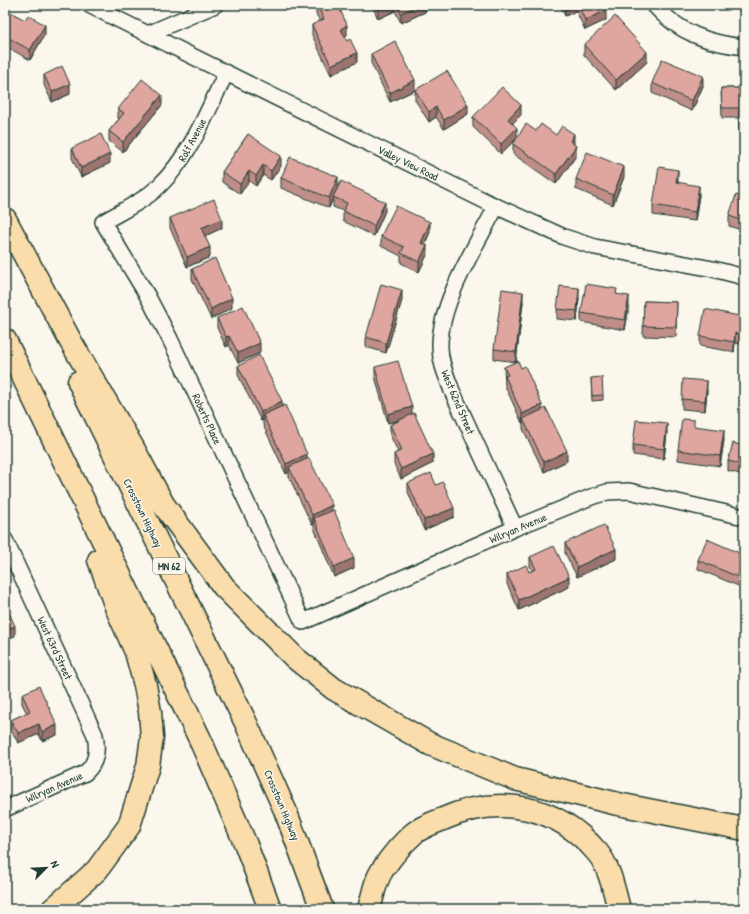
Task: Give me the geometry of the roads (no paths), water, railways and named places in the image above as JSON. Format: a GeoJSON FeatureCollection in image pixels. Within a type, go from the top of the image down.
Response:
{"type":"FeatureCollection","features":[{"type":"Feature","properties":{"kind":"highway"},"geometry":{"type":"LineString","coordinates":[[5,219],[71,342],[132,446],[163,504],[224,587],[295,658],[334,689],[430,744],[515,779],[618,804],[744,828]]}},
{"type":"Feature","properties":{"kind":"highway","name":"Crosstown Highway"},"geometry":{"type":"LineString","coordinates":[[5,229],[245,721],[285,810],[322,909]]}},
{"type":"Feature","properties":{"kind":"highway"},"geometry":{"type":"LineString","coordinates":[[5,340],[199,737],[246,845],[270,909]]}},
{"type":"Feature","properties":{"kind":"highway"},"geometry":{"type":"LineString","coordinates":[[52,909],[97,870],[129,826],[148,766],[152,737],[146,692],[136,652],[116,608],[62,456]]}},
{"type":"Feature","properties":{"kind":"highway"},"geometry":{"type":"LineString","coordinates":[[369,909],[382,870],[413,834],[458,812],[485,806],[503,805],[546,815],[562,823],[582,838],[598,853],[607,869],[619,909]]}},
{"type":"Feature","properties":{"kind":"street","name":"Valley View Road"},"geometry":{"type":"LineString","coordinates":[[89,5],[496,207],[534,222],[564,237],[595,248],[713,269],[744,277]]}},
{"type":"Feature","properties":{"kind":"street"},"geometry":{"type":"LineString","coordinates":[[148,34],[215,5]]}},
{"type":"Feature","properties":{"kind":"street"},"geometry":{"type":"LineString","coordinates":[[654,5],[665,17],[691,33],[718,44],[744,47]]}},
{"type":"Feature","properties":{"kind":"street","name":"Rolf Avenue"},"geometry":{"type":"LineString","coordinates":[[102,222],[134,204],[158,187],[179,165],[226,73]]}},
{"type":"Feature","properties":{"kind":"street","name":"West 62nd Street"},"geometry":{"type":"LineString","coordinates":[[496,207],[448,302],[442,324],[440,348],[443,369],[452,391],[516,528]]}},
{"type":"Feature","properties":{"kind":"street","name":"Roberts Place"},"geometry":{"type":"LineString","coordinates":[[102,222],[147,295],[170,339],[303,622]]}},
{"type":"Feature","properties":{"kind":"street","name":"Wilryan Avenue"},"geometry":{"type":"LineString","coordinates":[[303,622],[516,528],[591,497],[607,492],[629,491],[744,518]]}},
{"type":"Feature","properties":{"kind":"street","name":"West 63rd Street"},"geometry":{"type":"LineString","coordinates":[[6,544],[96,735],[98,747],[96,758]]}},
{"type":"Feature","properties":{"kind":"street","name":"Wilryan Avenue"},"geometry":{"type":"LineString","coordinates":[[5,809],[85,773],[96,758]]}}]}
